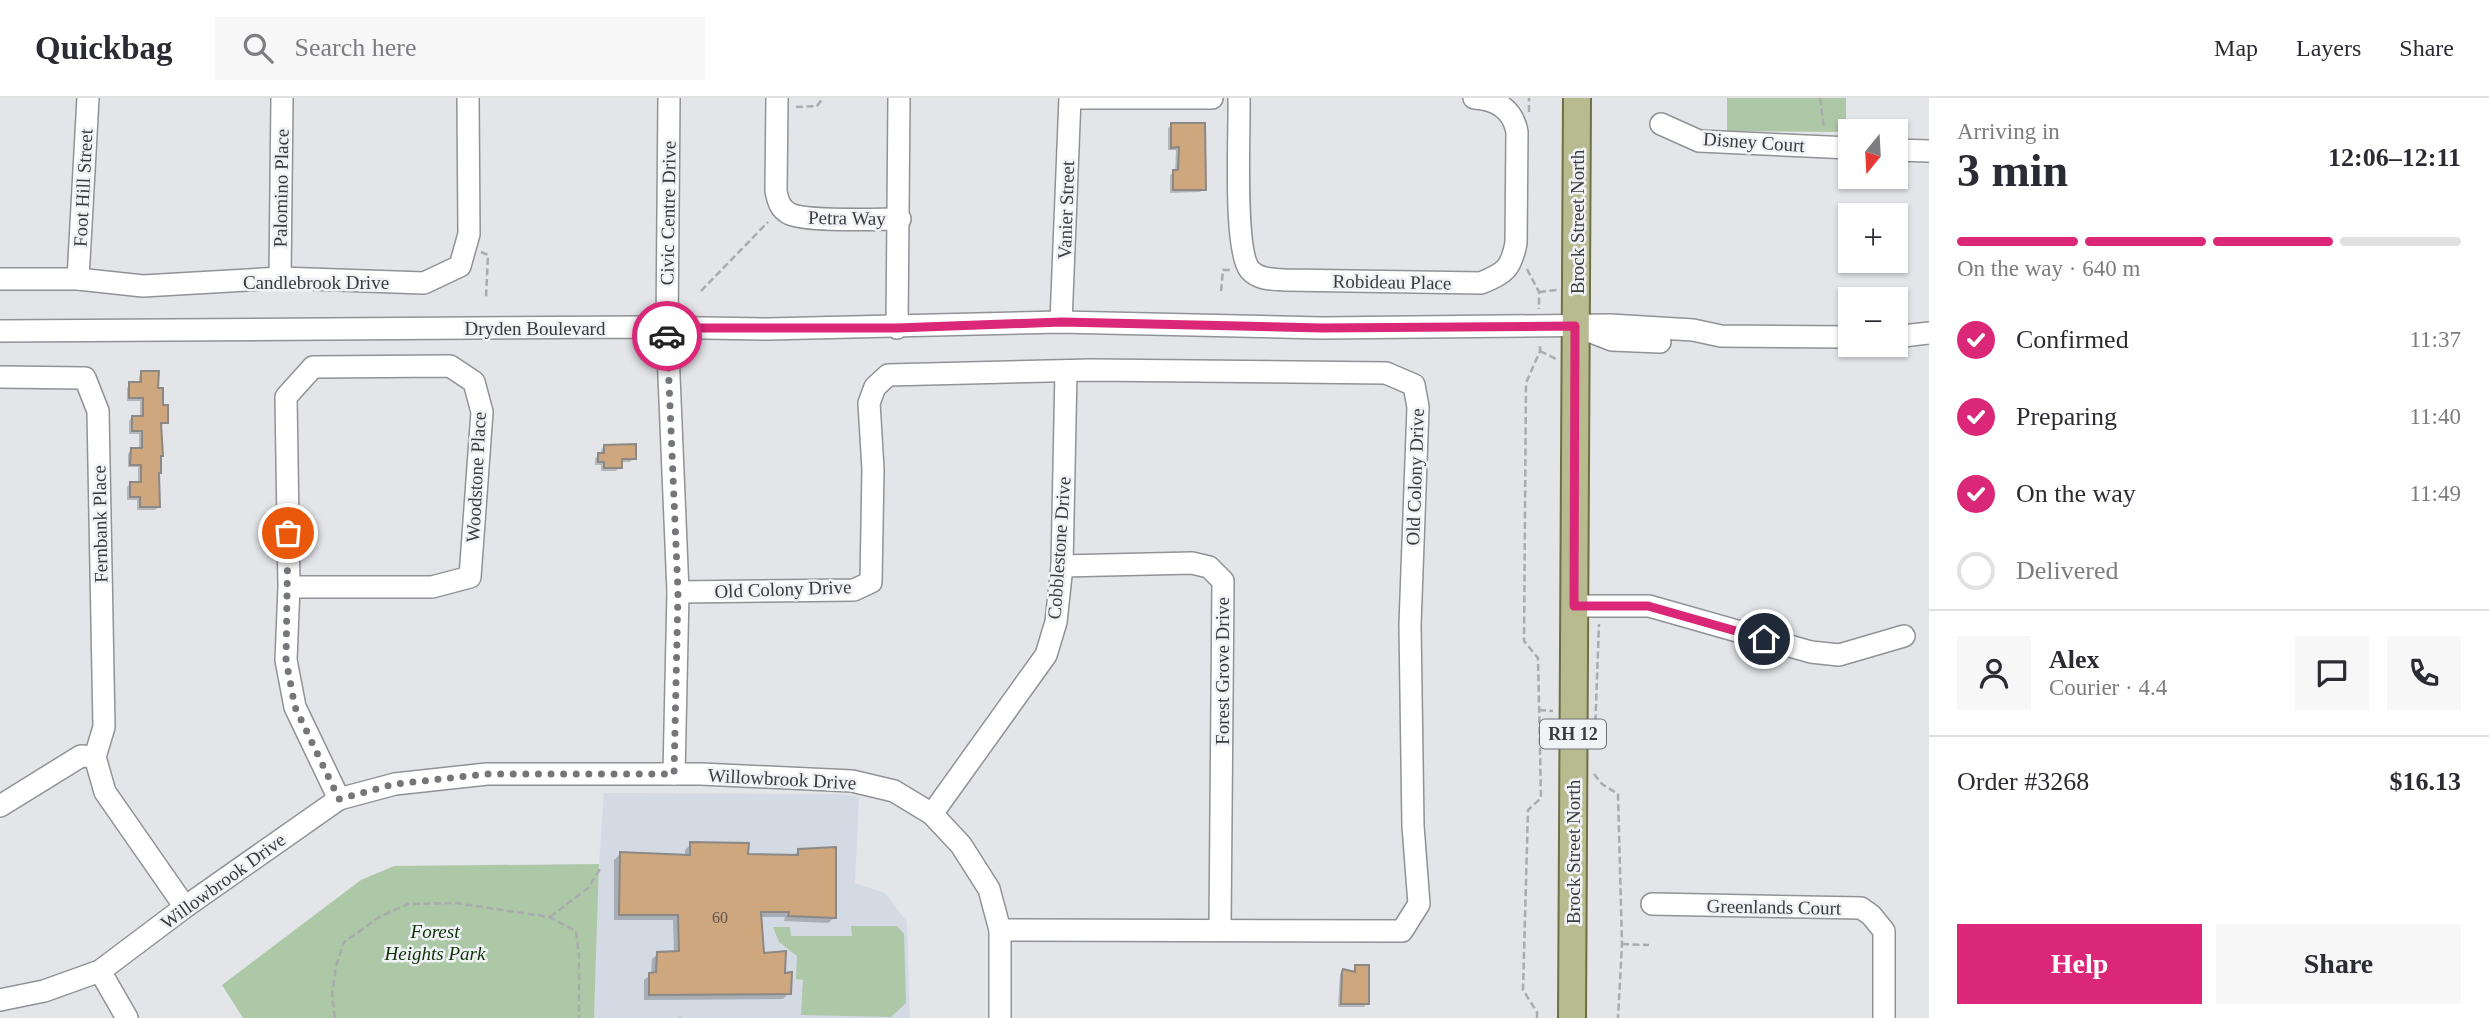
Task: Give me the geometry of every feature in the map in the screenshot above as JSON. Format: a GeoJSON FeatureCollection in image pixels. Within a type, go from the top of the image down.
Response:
{"type":"FeatureCollection","features":[{"type":"Feature","properties":{"kind":"main road","name":"Brock Street North"},"geometry":{"type":"LineString","coordinates":[[1572,1018],[1587,607],[1575,326],[1577,98]]}},
{"type":"Feature","properties":{"kind":"street","name":"Foot Hill Street"},"geometry":{"type":"LineString","coordinates":[[78,279],[88,98]]}},
{"type":"Feature","properties":{"kind":"street","name":"Palomino Place"},"geometry":{"type":"LineString","coordinates":[[280,278],[282,98]]}},
{"type":"Feature","properties":{"kind":"street","name":"Candlebrook Drive"},"geometry":{"type":"LineString","coordinates":[[0,279],[78,279],[143,286],[280,278],[424,283],[460,266],[469,234],[468,98]]}},
{"type":"Feature","properties":{"kind":"street","name":"Civic Centre Drive"},"geometry":{"type":"LineString","coordinates":[[669,98],[667,328],[678,592],[674,774]]}},
{"type":"Feature","properties":{"kind":"street","name":"Petra Way"},"geometry":{"type":"LineString","coordinates":[[897,328],[899,98]]}},
{"type":"Feature","properties":{"kind":"street"},"geometry":{"type":"LineString","coordinates":[[1070,98],[1212,98]]}},
{"type":"Feature","properties":{"kind":"street","name":"Vanier Street"},"geometry":{"type":"LineString","coordinates":[[1061,322],[1070,98]]}},
{"type":"Feature","properties":{"kind":"street"},"geometry":{"type":"LineString","coordinates":[[1239,98],[1240,243],[1248,268]]}},
{"type":"Feature","properties":{"kind":"street","name":"Robideau Place"},"geometry":{"type":"LineString","coordinates":[[1248,268],[1260,277],[1285,280],[1481,283],[1508,269],[1516,243],[1516,121],[1497,102],[1474,98]]}},
{"type":"Feature","properties":{"kind":"street","name":"Petra Way"},"geometry":{"type":"LineString","coordinates":[[776,103],[776,191],[778,202],[783,209],[802,218],[900,219]]}},
{"type":"Feature","properties":{"kind":"street","name":"Disney Court"},"geometry":{"type":"LineString","coordinates":[[1661,124],[1699,141],[1838,148]]}},
{"type":"Feature","properties":{"kind":"street"},"geometry":{"type":"LineString","coordinates":[[1908,150],[1929,151]]}},
{"type":"Feature","properties":{"kind":"street","name":"Dryden Boulevard"},"geometry":{"type":"LineString","coordinates":[[0,331],[897,328],[1061,322],[1322,328],[1610,325],[1693,330],[1721,336],[1838,337]]}},
{"type":"Feature","properties":{"kind":"street"},"geometry":{"type":"LineString","coordinates":[[1908,335],[1929,333]]}},
{"type":"Feature","properties":{"kind":"street","name":"Woodstone Place"},"geometry":{"type":"LineString","coordinates":[[289,587],[432,587],[470,577],[482,412],[474,382],[450,366],[313,367],[286,397],[289,587],[286,660],[295,707],[339,799]]}},
{"type":"Feature","properties":{"kind":"street","name":"Old Colony Drive"},"geometry":{"type":"LineString","coordinates":[[678,592],[854,590],[871,582],[873,469],[869,403],[875,387],[888,375],[1066,371],[1386,373],[1414,385],[1418,407],[1410,625],[1413,826],[1419,904],[1402,931],[1000,930]]}},
{"type":"Feature","properties":{"kind":"street","name":"Cobblestone Drive"},"geometry":{"type":"LineString","coordinates":[[933,814],[1046,655],[1056,622],[1062,566],[1066,371]]}},
{"type":"Feature","properties":{"kind":"street","name":"Fernbank Place"},"geometry":{"type":"LineString","coordinates":[[0,377],[85,378],[99,411],[104,726],[95,757]]}},
{"type":"Feature","properties":{"kind":"street","name":"Forest Grove Drive"},"geometry":{"type":"LineString","coordinates":[[1062,566],[1192,563],[1209,567],[1223,581],[1220,929]]}},
{"type":"Feature","properties":{"kind":"street"},"geometry":{"type":"LineString","coordinates":[[1587,607],[1648,606],[1811,652],[1839,655],[1904,636]]}},
{"type":"Feature","properties":{"kind":"street"},"geometry":{"type":"LineString","coordinates":[[0,806],[81,756],[95,757],[105,792],[185,907]]}},
{"type":"Feature","properties":{"kind":"street","name":"Willowbrook Drive"},"geometry":{"type":"LineString","coordinates":[[0,1000],[44,991],[100,971],[185,907],[339,799],[395,784],[486,774],[674,774],[852,781],[894,791],[933,814],[961,845],[989,889],[1000,930],[1000,1018]]}},
{"type":"Feature","properties":{"kind":"street","name":"Greenlands Court"},"geometry":{"type":"LineString","coordinates":[[1652,904],[1861,908],[1878,921],[1884,931],[1884,1018]]}},
{"type":"Feature","properties":{"kind":"street"},"geometry":{"type":"LineString","coordinates":[[100,971],[127,1018]]}},
{"type":"Feature","properties":{"kind":"path"},"geometry":{"type":"LineString","coordinates":[[776,103],[817,106],[823,98]]}},
{"type":"Feature","properties":{"kind":"path"},"geometry":{"type":"LineString","coordinates":[[1820,98],[1826,147]]}},
{"type":"Feature","properties":{"kind":"path"},"geometry":{"type":"LineString","coordinates":[[701,291],[768,222]]}},
{"type":"Feature","properties":{"kind":"path"},"geometry":{"type":"LineString","coordinates":[[466,245],[488,255],[486,297]]}},
{"type":"Feature","properties":{"kind":"path"},"geometry":{"type":"LineString","coordinates":[[1221,291],[1223,270],[1248,268]]}},
{"type":"Feature","properties":{"kind":"path"},"geometry":{"type":"LineString","coordinates":[[1537,1018],[1537,1012],[1523,990],[1528,810],[1541,799],[1538,657],[1524,641],[1526,383],[1540,351],[1539,327]]}},
{"type":"Feature","properties":{"kind":"path"},"geometry":{"type":"LineString","coordinates":[[1587,607],[1595,732]]}},
{"type":"Feature","properties":{"kind":"path"},"geometry":{"type":"LineString","coordinates":[[1594,774],[1602,784],[1618,794],[1622,944],[1618,1018]]}},
{"type":"Feature","properties":{"kind":"path"},"geometry":{"type":"LineString","coordinates":[[549,917],[588,888],[600,869]]}},
{"type":"Feature","properties":{"kind":"path"},"geometry":{"type":"LineString","coordinates":[[335,1018],[332,995],[336,966],[344,942],[381,916],[408,904],[456,903],[549,917],[576,931],[579,956],[579,1018]]}},
{"type":"Feature","properties":{"kind":"path"},"geometry":{"type":"LineString","coordinates":[[1622,944],[1648,945]]}},
{"type":"Feature","properties":{"kind":"shaded area"},"geometry":{"type":"Polygon","coordinates":[[[604,793],[838,794],[859,797],[855,883],[885,893],[907,922],[910,1018],[594,1018],[604,793]]]}},
{"type":"Feature","properties":{"kind":"green space"},"geometry":{"type":"Polygon","coordinates":[[[1727,98],[1846,98],[1846,119],[1838,119],[1838,132],[1727,131],[1727,98]]]}},
{"type":"Feature","properties":{"kind":"green space","name":"Forest Heights Park"},"geometry":{"type":"Polygon","coordinates":[[[599,864],[594,1018],[243,1018],[222,985],[361,880],[394,866],[599,864]]]}},
{"type":"Feature","properties":{"kind":"green space"},"geometry":{"type":"Polygon","coordinates":[[[851,926],[897,926],[904,934],[906,1003],[891,1017],[801,1015],[803,980],[796,979],[797,956],[779,942],[773,927],[790,927],[791,936],[852,936],[851,926]]]}},
{"type":"Feature","properties":{"kind":"building"},"geometry":{"type":"Polygon","coordinates":[[[1171,123],[1205,123],[1206,190],[1173,190],[1173,170],[1178,170],[1179,147],[1171,148],[1171,123]]]}},
{"type":"Feature","properties":{"kind":"building"},"geometry":{"type":"Polygon","coordinates":[[[141,371],[159,371],[158,388],[163,388],[163,405],[168,405],[168,423],[161,423],[163,456],[159,473],[160,507],[140,507],[140,497],[130,497],[130,482],[141,482],[141,465],[130,465],[131,448],[142,448],[142,431],[132,431],[132,416],[143,416],[143,398],[129,398],[129,382],[141,382],[141,371]]]}},
{"type":"Feature","properties":{"kind":"building"},"geometry":{"type":"Polygon","coordinates":[[[636,444],[636,459],[622,459],[622,468],[604,468],[604,462],[598,462],[598,453],[604,453],[604,445],[636,444]]]}},
{"type":"Feature","properties":{"kind":"building"},"geometry":{"type":"Polygon","coordinates":[[[690,842],[749,843],[748,854],[798,855],[798,849],[836,847],[836,918],[788,916],[789,912],[761,912],[764,953],[786,951],[785,973],[792,972],[791,994],[649,995],[649,973],[656,972],[657,952],[679,951],[678,915],[619,915],[620,852],[690,855],[690,842]]]}},
{"type":"Feature","properties":{"kind":"building"},"geometry":{"type":"Polygon","coordinates":[[[1355,965],[1369,965],[1369,1004],[1341,1004],[1343,969],[1355,972],[1355,965]]]}},
{"type":"Feature","properties":{"kind":"way so far"},"geometry":{"type":"LineString","coordinates":[[288,533],[286,660],[295,707],[339,799],[395,784],[486,774],[674,774],[678,592],[667,336]]}},
{"type":"Feature","properties":{"kind":"route"},"geometry":{"type":"LineString","coordinates":[[667,336],[667,328],[897,328],[1061,322],[1322,328],[1575,326],[1574,606],[1648,606],[1764,639]]}}]}
